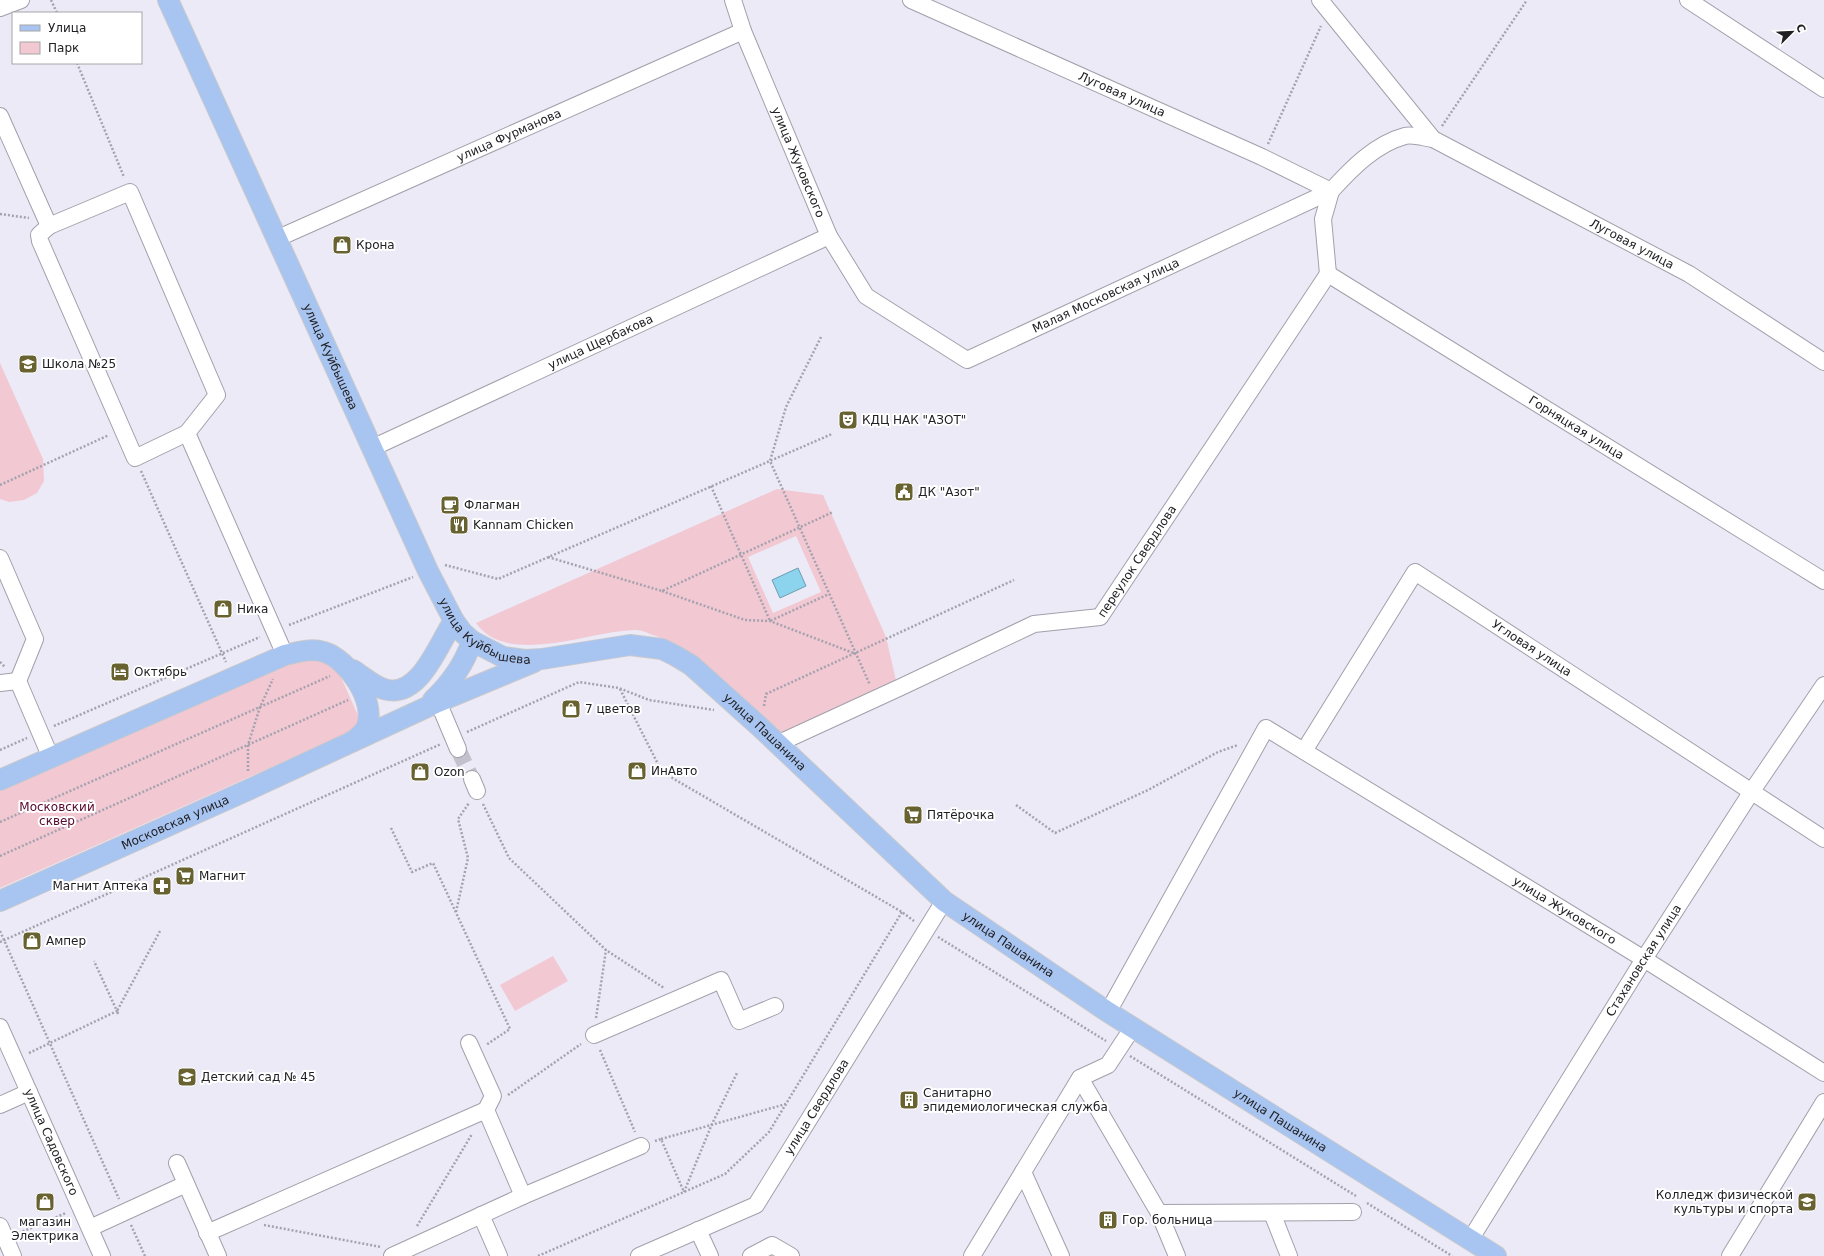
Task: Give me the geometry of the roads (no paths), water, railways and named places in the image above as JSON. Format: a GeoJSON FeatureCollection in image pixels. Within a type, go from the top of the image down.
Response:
{"type":"FeatureCollection","features":[{"type":"Feature","properties":{"kind":"main road","name":"улица Куйбышева"},"geometry":{"type":"LineString","coordinates":[[168,0],[428,571],[454,620],[472,641],[487,650],[508,658],[525,660],[542,659]]}},
{"type":"Feature","properties":{"kind":"main road"},"geometry":{"type":"LineString","coordinates":[[341,669],[388,691],[409,685],[431,662],[454,620]]}},
{"type":"Feature","properties":{"kind":"main road"},"geometry":{"type":"LineString","coordinates":[[432,703],[456,675],[472,641]]}},
{"type":"Feature","properties":{"kind":"main road","name":"улица Пашанина"},"geometry":{"type":"LineString","coordinates":[[542,659],[630,646],[662,649],[692,665],[759,726],[944,901],[1108,1012],[1496,1256]]}},
{"type":"Feature","properties":{"kind":"main road"},"geometry":{"type":"LineString","coordinates":[[0,780],[285,655],[312,650],[326,652],[364,694],[368,711],[367,725],[362,735],[350,744]]}},
{"type":"Feature","properties":{"kind":"main road","name":"Московская улица"},"geometry":{"type":"LineString","coordinates":[[0,901],[350,744],[432,703],[542,659]]}},
{"type":"Feature","properties":{"kind":"street"},"geometry":{"type":"LineString","coordinates":[[0,8],[21,0]]}},
{"type":"Feature","properties":{"kind":"street","name":"улица Жуковского"},"geometry":{"type":"LineString","coordinates":[[733,0],[743,31],[829,236],[866,296],[887,309]]}},
{"type":"Feature","properties":{"kind":"street","name":"Луговая улица"},"geometry":{"type":"LineString","coordinates":[[910,0],[1262,157],[1331,191]]}},
{"type":"Feature","properties":{"kind":"street"},"geometry":{"type":"LineString","coordinates":[[1688,0],[1824,89]]}},
{"type":"Feature","properties":{"kind":"street","name":"Луговая улица"},"geometry":{"type":"LineString","coordinates":[[1324,5],[1433,139]]}},
{"type":"Feature","properties":{"kind":"street","name":"улица Фурманова"},"geometry":{"type":"LineString","coordinates":[[276,239],[743,31]]}},
{"type":"Feature","properties":{"kind":"street"},"geometry":{"type":"LineString","coordinates":[[0,116],[48,223]]}},
{"type":"Feature","properties":{"kind":"street","name":"Луговая улица"},"geometry":{"type":"LineString","coordinates":[[1328,274],[1323,219],[1331,191],[1349,171],[1371,153],[1387,143],[1406,136],[1433,139],[1689,274],[1824,362]]}},
{"type":"Feature","properties":{"kind":"street","name":"Малая Московская улица"},"geometry":{"type":"LineString","coordinates":[[887,309],[967,360],[1331,191]]}},
{"type":"Feature","properties":{"kind":"street"},"geometry":{"type":"LineString","coordinates":[[130,192],[217,395],[187,433],[135,458],[40,241],[39,236],[48,223],[130,192]]}},
{"type":"Feature","properties":{"kind":"street","name":"улица Щербакова"},"geometry":{"type":"LineString","coordinates":[[372,448],[829,236]]}},
{"type":"Feature","properties":{"kind":"street","name":"Горняцкая улица"},"geometry":{"type":"LineString","coordinates":[[1328,274],[1824,581]]}},
{"type":"Feature","properties":{"kind":"street","name":"переулок Свердлова"},"geometry":{"type":"LineString","coordinates":[[777,744],[1034,624],[1100,617],[1328,274]]}},
{"type":"Feature","properties":{"kind":"street"},"geometry":{"type":"LineString","coordinates":[[187,433],[285,655]]}},
{"type":"Feature","properties":{"kind":"street"},"geometry":{"type":"LineString","coordinates":[[0,558],[35,639],[18,681],[51,758]]}},
{"type":"Feature","properties":{"kind":"street","name":"Угловая улица"},"geometry":{"type":"LineString","coordinates":[[1304,751],[1415,572],[1824,839]]}},
{"type":"Feature","properties":{"kind":"street"},"geometry":{"type":"LineString","coordinates":[[0,683],[18,681]]}},
{"type":"Feature","properties":{"kind":"street","name":"Стахановская улица"},"geometry":{"type":"LineString","coordinates":[[1470,1240],[1644,959],[1752,791],[1824,685]]}},
{"type":"Feature","properties":{"kind":"street"},"geometry":{"type":"LineString","coordinates":[[432,703],[456,743]]}},
{"type":"Feature","properties":{"kind":"street","name":"улица Жуковского"},"geometry":{"type":"LineString","coordinates":[[1108,1012],[1266,728],[1644,959],[1824,1073]]}},
{"type":"Feature","properties":{"kind":"street","name":"улица Свердлова"},"geometry":{"type":"LineString","coordinates":[[639,1256],[756,1205],[944,901]]}},
{"type":"Feature","properties":{"kind":"street"},"geometry":{"type":"LineString","coordinates":[[594,1035],[720,980],[739,1021],[775,1006]]}},
{"type":"Feature","properties":{"kind":"street","name":"улица Садовского"},"geometry":{"type":"LineString","coordinates":[[0,1027],[102,1256]]}},
{"type":"Feature","properties":{"kind":"street"},"geometry":{"type":"LineString","coordinates":[[972,1256],[1080,1078],[1108,1065],[1132,1027]]}},
{"type":"Feature","properties":{"kind":"street"},"geometry":{"type":"LineString","coordinates":[[208,1233],[486,1110],[493,1096],[472,1049]]}},
{"type":"Feature","properties":{"kind":"street"},"geometry":{"type":"LineString","coordinates":[[1080,1078],[1159,1213],[1177,1256]]}},
{"type":"Feature","properties":{"kind":"street"},"geometry":{"type":"LineString","coordinates":[[0,1105],[29,1092]]}},
{"type":"Feature","properties":{"kind":"street"},"geometry":{"type":"LineString","coordinates":[[1730,1256],[1824,1102]]}},
{"type":"Feature","properties":{"kind":"street"},"geometry":{"type":"LineString","coordinates":[[486,1110],[523,1196]]}},
{"type":"Feature","properties":{"kind":"street"},"geometry":{"type":"LineString","coordinates":[[397,1254],[523,1196],[641,1146]]}},
{"type":"Feature","properties":{"kind":"street"},"geometry":{"type":"LineString","coordinates":[[177,1163],[218,1256]]}},
{"type":"Feature","properties":{"kind":"street"},"geometry":{"type":"LineString","coordinates":[[1023,1172],[1061,1256]]}},
{"type":"Feature","properties":{"kind":"street"},"geometry":{"type":"LineString","coordinates":[[90,1228],[186,1184]]}},
{"type":"Feature","properties":{"kind":"street"},"geometry":{"type":"LineString","coordinates":[[1159,1213],[1353,1212]]}},
{"type":"Feature","properties":{"kind":"street"},"geometry":{"type":"LineString","coordinates":[[1272,1213],[1290,1256]]}},
{"type":"Feature","properties":{"kind":"street"},"geometry":{"type":"LineString","coordinates":[[481,1215],[499,1256]]}},
{"type":"Feature","properties":{"kind":"street"},"geometry":{"type":"LineString","coordinates":[[698,1230],[710,1256]]}},
{"type":"Feature","properties":{"kind":"street"},"geometry":{"type":"LineString","coordinates":[[3,1232],[13,1256]]}},
{"type":"Feature","properties":{"kind":"street"},"geometry":{"type":"LineString","coordinates":[[751,1256],[772,1245],[791,1256]]}},
{"type":"Feature","properties":{"kind":"water"},"geometry":{"type":"Polygon","coordinates":[[[798,568],[806,586],[780,598],[772,580],[798,568]]]}},
{"type":"Feature","properties":{"kind":"tunnel"},"geometry":{"type":"LineString","coordinates":[[458,749],[472,779]]}},
{"type":"Feature","properties":{"kind":"place","name":"Крона"},"geometry":{"type":"Point","coordinates":[342,245]}},
{"type":"Feature","properties":{"kind":"place","name":"Школа №25"},"geometry":{"type":"Point","coordinates":[28,364]}},
{"type":"Feature","properties":{"kind":"place","name":"КДЦ НАК \"АЗОТ\""},"geometry":{"type":"Point","coordinates":[848,420]}},
{"type":"Feature","properties":{"kind":"place","name":"ДК \"Азот\""},"geometry":{"type":"Point","coordinates":[904,492]}},
{"type":"Feature","properties":{"kind":"place","name":"Флагман"},"geometry":{"type":"Point","coordinates":[450,505]}},
{"type":"Feature","properties":{"kind":"place","name":"Kannam Chicken"},"geometry":{"type":"Point","coordinates":[459,525]}},
{"type":"Feature","properties":{"kind":"place","name":"Ника"},"geometry":{"type":"Point","coordinates":[223,609]}},
{"type":"Feature","properties":{"kind":"place","name":"Октябрь"},"geometry":{"type":"Point","coordinates":[120,672]}},
{"type":"Feature","properties":{"kind":"place","name":"7 цветов"},"geometry":{"type":"Point","coordinates":[571,709]}},
{"type":"Feature","properties":{"kind":"place","name":"ИнАвто"},"geometry":{"type":"Point","coordinates":[637,771]}},
{"type":"Feature","properties":{"kind":"place","name":"Ozon"},"geometry":{"type":"Point","coordinates":[420,772]}},
{"type":"Feature","properties":{"kind":"place","name":"Пятёрочка"},"geometry":{"type":"Point","coordinates":[913,815]}},
{"type":"Feature","properties":{"kind":"place","name":"Магнит"},"geometry":{"type":"Point","coordinates":[185,876]}},
{"type":"Feature","properties":{"kind":"place","name":"Магнит Аптека"},"geometry":{"type":"Point","coordinates":[162,886]}},
{"type":"Feature","properties":{"kind":"place","name":"Ампер"},"geometry":{"type":"Point","coordinates":[32,941]}},
{"type":"Feature","properties":{"kind":"place","name":"Детский сад № 45"},"geometry":{"type":"Point","coordinates":[187,1077]}},
{"type":"Feature","properties":{"kind":"place","name":"Санитарно эпидемиологическая служба"},"geometry":{"type":"Point","coordinates":[909,1100]}},
{"type":"Feature","properties":{"kind":"place","name":"магазин Электрика"},"geometry":{"type":"Point","coordinates":[45,1202]}},
{"type":"Feature","properties":{"kind":"place","name":"Колледж физической культуры и спорта"},"geometry":{"type":"Point","coordinates":[1807,1202]}},
{"type":"Feature","properties":{"kind":"place","name":"Гор. больница"},"geometry":{"type":"Point","coordinates":[1108,1220]}},
{"type":"Feature","properties":{"kind":"park label","name":"Московский сквер"},"geometry":{"type":"Point","coordinates":[57,814]}}]}
